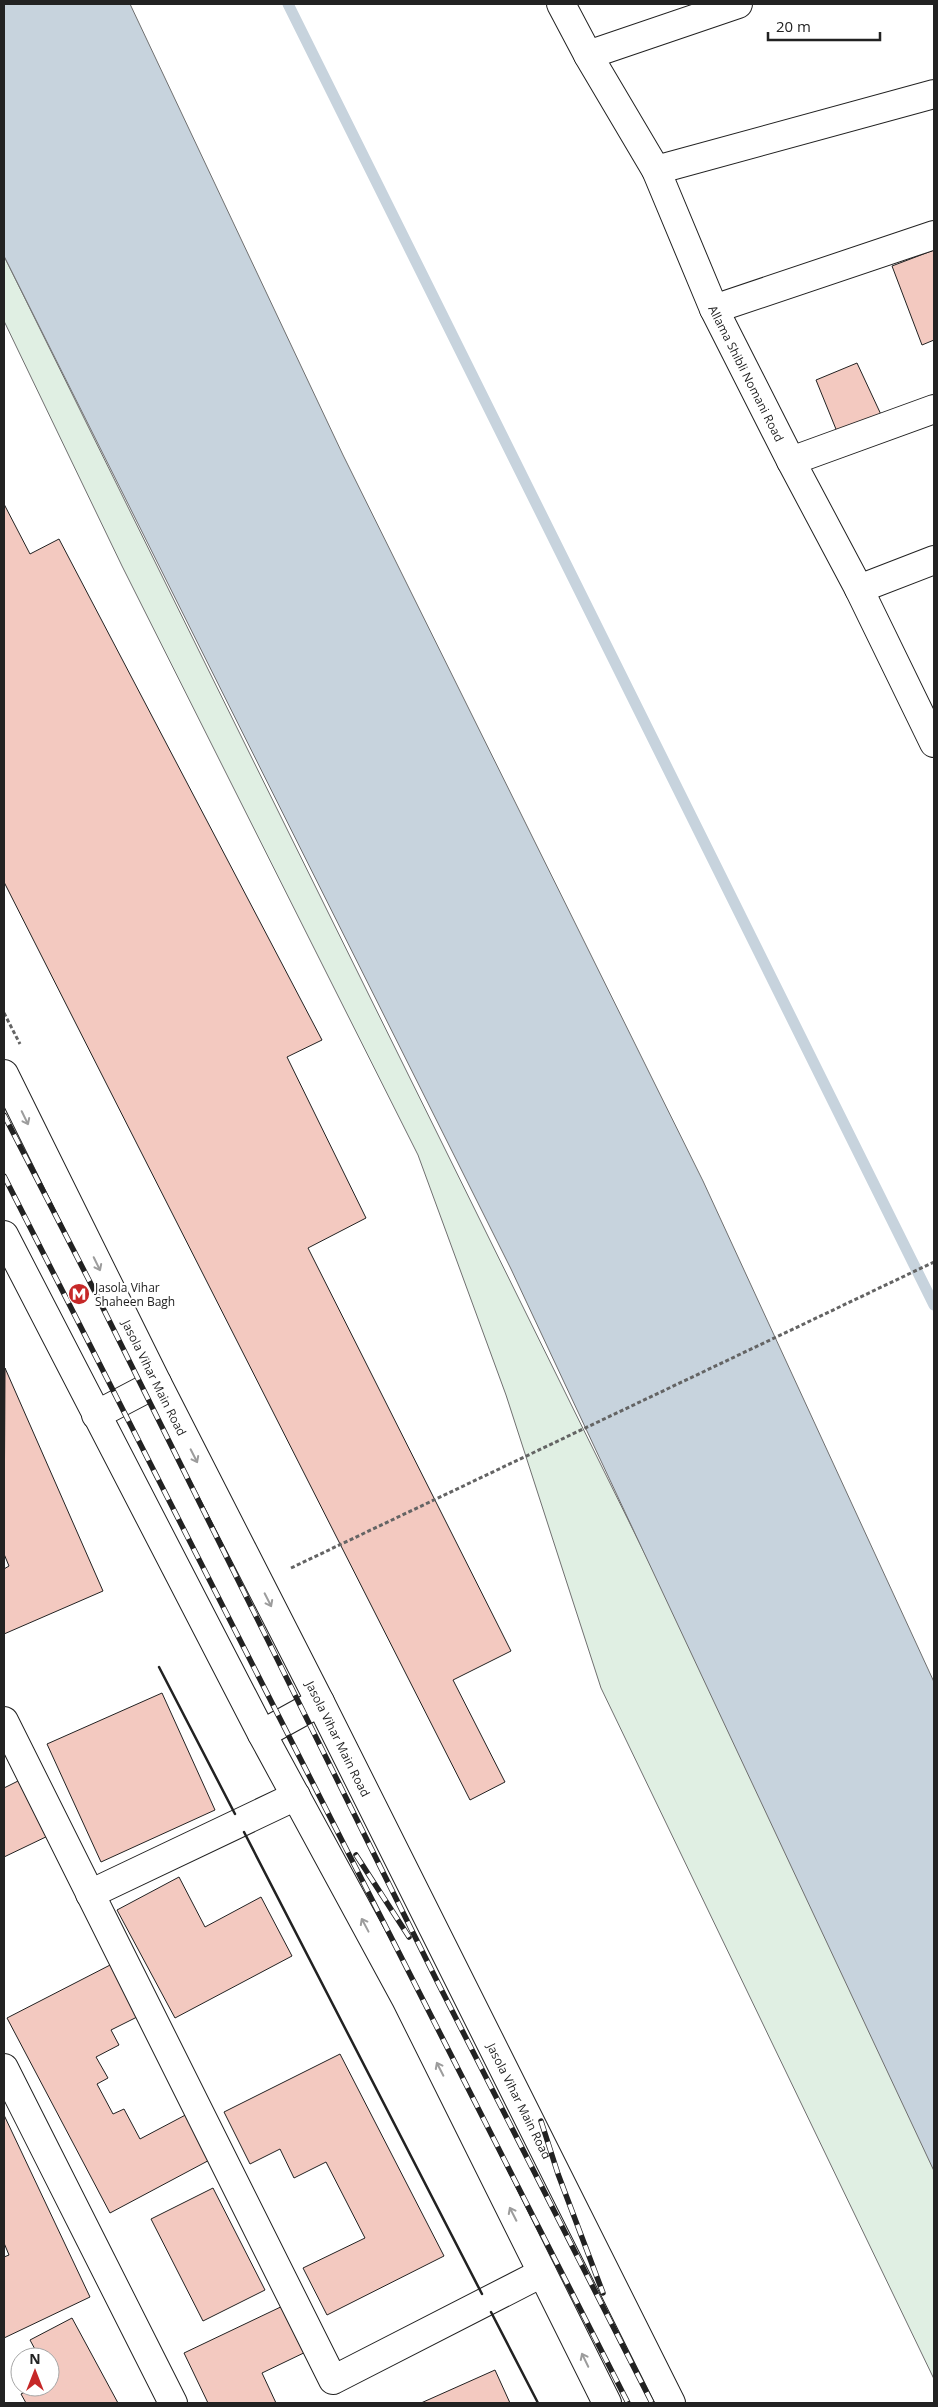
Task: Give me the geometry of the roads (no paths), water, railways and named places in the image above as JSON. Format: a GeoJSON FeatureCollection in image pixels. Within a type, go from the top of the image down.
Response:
{"type":"FeatureCollection","features":[{"type":"Feature","properties":{"kind":"street","name":"Allama Shibli Nomani Road"},"geometry":{"type":"LineString","coordinates":[[561,4],[656,170],[714,309],[790,461],[859,589],[934,743]]}},
{"type":"Feature","properties":{"kind":"street"},"geometry":{"type":"LineString","coordinates":[[588,54],[738,4]]}},
{"type":"Feature","properties":{"kind":"street"},"geometry":{"type":"LineString","coordinates":[[656,170],[934,94]]}},
{"type":"Feature","properties":{"kind":"street"},"geometry":{"type":"LineString","coordinates":[[714,309],[934,235]]}},
{"type":"Feature","properties":{"kind":"street"},"geometry":{"type":"LineString","coordinates":[[790,461],[934,408]]}},
{"type":"Feature","properties":{"kind":"street"},"geometry":{"type":"LineString","coordinates":[[859,589],[934,560]]}},
{"type":"Feature","properties":{"kind":"street","name":"Jasola Vihar Main Road"},"geometry":{"type":"LineString","coordinates":[[4,1074],[157,1383],[320,1702],[670,2403]]}},
{"type":"Feature","properties":{"kind":"street"},"geometry":{"type":"LineString","coordinates":[[4,1235],[11,1265],[96,1415],[262,1734],[406,1999],[607,2403]]}},
{"type":"Feature","properties":{"kind":"street"},"geometry":{"type":"LineString","coordinates":[[96,1415],[157,1383]]}},
{"type":"Feature","properties":{"kind":"street"},"geometry":{"type":"LineString","coordinates":[[262,1734],[320,1702]]}},
{"type":"Feature","properties":{"kind":"street"},"geometry":{"type":"LineString","coordinates":[[4,1721],[333,2380],[542,2273]]}},
{"type":"Feature","properties":{"kind":"street"},"geometry":{"type":"LineString","coordinates":[[90,1894],[296,1796]]}},
{"type":"Feature","properties":{"kind":"street"},"geometry":{"type":"LineString","coordinates":[[4,2068],[173,2403]]}},
{"type":"Feature","properties":{"kind":"waterway"},"geometry":{"type":"LineString","coordinates":[[288,4],[934,1305]]}},
{"type":"Feature","properties":{"kind":"railway"},"geometry":{"type":"LineString","coordinates":[[4,1115],[93,1288],[438,1983],[652,2403]]}},
{"type":"Feature","properties":{"kind":"railway"},"geometry":{"type":"LineString","coordinates":[[4,1176],[628,2403]]}},
{"type":"Feature","properties":{"kind":"railway"},"geometry":{"type":"LineString","coordinates":[[356,1855],[409,1937]]}},
{"type":"Feature","properties":{"kind":"railway"},"geometry":{"type":"LineString","coordinates":[[541,2121],[558,2174],[603,2293]]}},
{"type":"Feature","properties":{"kind":"place","name":"Jasola Vihar Shaheen Bagh"},"geometry":{"type":"Point","coordinates":[79,1294]}}]}
